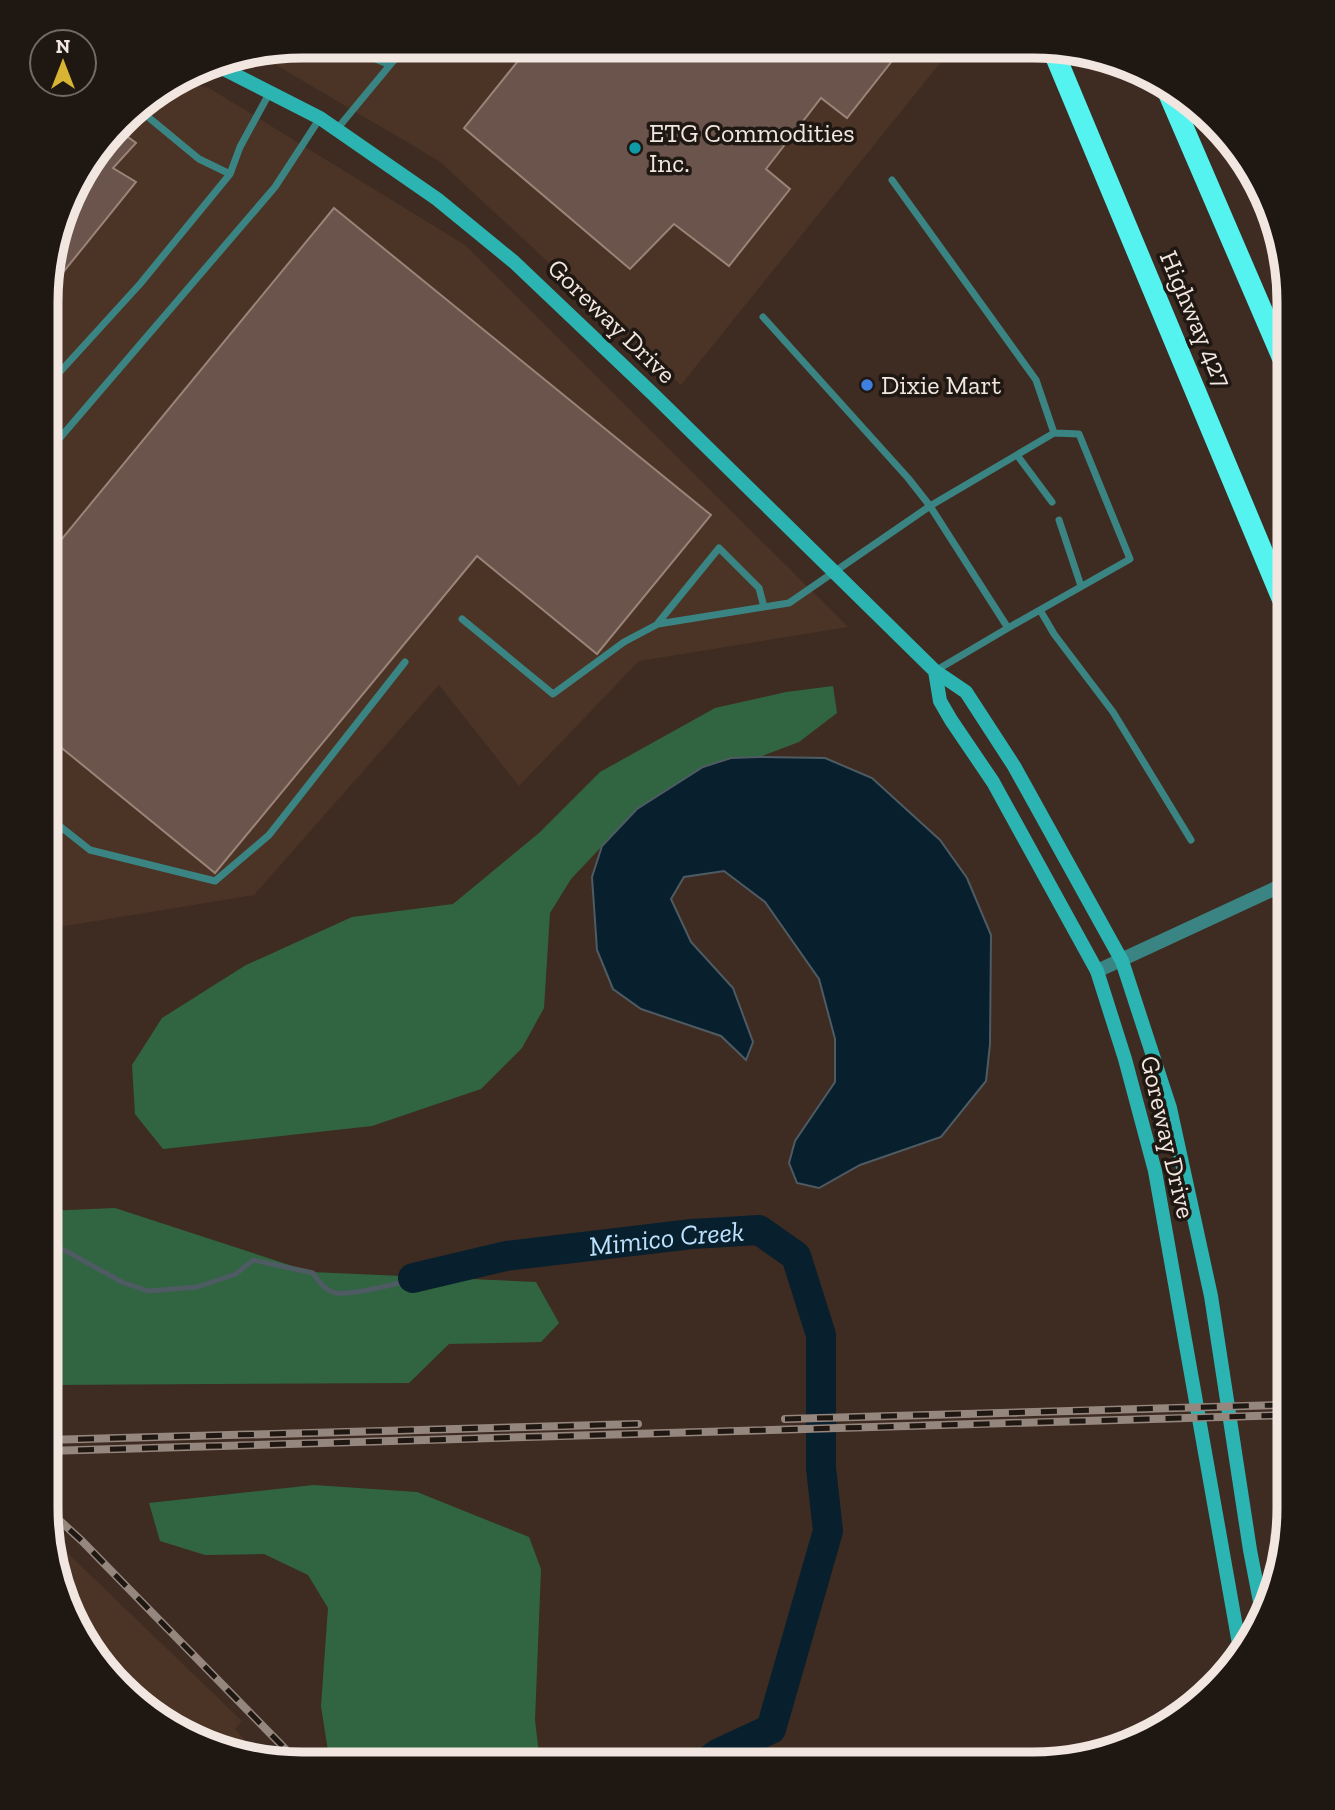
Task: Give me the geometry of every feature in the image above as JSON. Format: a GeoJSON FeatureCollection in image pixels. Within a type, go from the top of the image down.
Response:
{"type":"FeatureCollection","features":[{"type":"Feature","properties":{"kind":"highway","name":"Highway 427"},"geometry":{"type":"LineString","coordinates":[[1057,59],[1277,585]]}},
{"type":"Feature","properties":{"kind":"highway"},"geometry":{"type":"LineString","coordinates":[[1173,102],[1277,345]]}},
{"type":"Feature","properties":{"kind":"main road","name":"Goreway Drive"},"geometry":{"type":"LineString","coordinates":[[226,70],[320,118],[437,199],[514,262],[655,396],[935,671],[966,692],[1014,766],[1122,961],[1173,1121],[1211,1297],[1259,1598]]}},
{"type":"Feature","properties":{"kind":"main road","name":"Goreway Drive"},"geometry":{"type":"LineString","coordinates":[[935,671],[940,701],[993,782],[1097,971],[1125,1059],[1155,1171],[1238,1640]]}},
{"type":"Feature","properties":{"kind":"street"},"geometry":{"type":"LineString","coordinates":[[1097,971],[1277,889]]}},
{"type":"Feature","properties":{"kind":"lane"},"geometry":{"type":"LineString","coordinates":[[373,58],[390,65]]}},
{"type":"Feature","properties":{"kind":"lane"},"geometry":{"type":"LineString","coordinates":[[337,130],[396,58]]}},
{"type":"Feature","properties":{"kind":"lane"},"geometry":{"type":"LineString","coordinates":[[58,374],[140,284],[230,174],[240,147],[270,92]]}},
{"type":"Feature","properties":{"kind":"lane"},"geometry":{"type":"LineString","coordinates":[[145,115],[199,159],[230,174]]}},
{"type":"Feature","properties":{"kind":"lane"},"geometry":{"type":"LineString","coordinates":[[58,440],[275,187],[320,118]]}},
{"type":"Feature","properties":{"kind":"lane"},"geometry":{"type":"LineString","coordinates":[[891,180],[1036,380],[1055,433]]}},
{"type":"Feature","properties":{"kind":"lane"},"geometry":{"type":"LineString","coordinates":[[763,317],[908,478],[930,506],[1008,628]]}},
{"type":"Feature","properties":{"kind":"lane"},"geometry":{"type":"LineString","coordinates":[[462,619],[553,694],[624,642],[658,624],[789,603],[930,506],[1017,455],[1055,433],[1079,434],[1130,559],[935,671]]}},
{"type":"Feature","properties":{"kind":"lane"},"geometry":{"type":"LineString","coordinates":[[1017,455],[1052,502]]}},
{"type":"Feature","properties":{"kind":"lane"},"geometry":{"type":"LineString","coordinates":[[1059,520],[1082,586]]}},
{"type":"Feature","properties":{"kind":"lane"},"geometry":{"type":"LineString","coordinates":[[658,624],[719,548],[759,588],[764,607]]}},
{"type":"Feature","properties":{"kind":"lane"},"geometry":{"type":"LineString","coordinates":[[1040,610],[1054,634],[1113,712],[1191,840]]}},
{"type":"Feature","properties":{"kind":"lane"},"geometry":{"type":"LineString","coordinates":[[58,825],[90,850],[215,881],[270,835],[405,662]]}},
{"type":"Feature","properties":{"kind":"lane"},"geometry":{"type":"LineString","coordinates":[[58,834],[62,828]]}},
{"type":"Feature","properties":{"kind":"shaded area"},"geometry":{"type":"Polygon","coordinates":[[[302,58],[944,58],[681,385],[439,161],[265,61],[302,58]]]}},
{"type":"Feature","properties":{"kind":"shaded area"},"geometry":{"type":"Polygon","coordinates":[[[192,84],[209,88],[465,245],[848,627],[639,661],[519,786],[439,685],[254,895],[58,927],[60,270],[76,208],[99,166],[118,141],[141,118],[192,84]]]}},
{"type":"Feature","properties":{"kind":"shaded area"},"geometry":{"type":"Polygon","coordinates":[[[61,1547],[242,1721],[235,1729],[252,1748],[194,1727],[166,1711],[141,1692],[118,1669],[83,1616],[71,1587],[61,1547]]]}},
{"type":"Feature","properties":{"kind":"green space"},"geometry":{"type":"Polygon","coordinates":[[[833,686],[837,713],[799,742],[759,757],[731,758],[703,767],[637,809],[571,879],[550,913],[544,1008],[522,1048],[481,1089],[372,1126],[163,1149],[135,1114],[132,1065],[162,1018],[246,965],[352,917],[453,904],[539,833],[600,772],[715,708],[786,692],[833,686]]]}},
{"type":"Feature","properties":{"kind":"green space"},"geometry":{"type":"Polygon","coordinates":[[[115,1208],[311,1272],[536,1282],[559,1323],[541,1342],[449,1344],[409,1383],[58,1385],[58,1210],[115,1208]]]}},
{"type":"Feature","properties":{"kind":"green space"},"geometry":{"type":"Polygon","coordinates":[[[314,1485],[417,1492],[529,1537],[541,1569],[535,1720],[539,1752],[329,1752],[321,1706],[328,1608],[308,1575],[264,1554],[205,1555],[160,1541],[149,1503],[314,1485]]]}},
{"type":"Feature","properties":{"kind":"water"},"geometry":{"type":"Polygon","coordinates":[[[731,758],[825,758],[872,778],[940,840],[967,878],[991,935],[990,1044],[986,1081],[941,1137],[860,1165],[819,1188],[797,1183],[789,1163],[795,1141],[835,1082],[835,1039],[819,979],[765,902],[724,871],[684,877],[671,899],[691,942],[733,988],[753,1042],[746,1060],[721,1036],[641,1009],[613,989],[597,950],[592,877],[602,846],[637,809],[703,767],[731,758]]]}},
{"type":"Feature","properties":{"kind":"building","name":"ETG Commodities Inc."},"geometry":{"type":"Polygon","coordinates":[[[520,58],[894,58],[847,118],[821,98],[766,169],[790,189],[729,266],[674,224],[630,269],[464,128],[520,58]]]}},
{"type":"Feature","properties":{"kind":"building"},"geometry":{"type":"Polygon","coordinates":[[[124,135],[136,143],[113,168],[136,182],[60,277],[66,239],[76,208],[99,166],[124,135]]]}},
{"type":"Feature","properties":{"kind":"building"},"geometry":{"type":"Polygon","coordinates":[[[334,208],[711,515],[597,654],[477,556],[215,873],[58,745],[58,544],[334,208]]]}},
{"type":"Feature","properties":{"kind":"waterway","name":"Mimico Creek"},"geometry":{"type":"LineString","coordinates":[[413,1278],[506,1256],[692,1234],[759,1230],[796,1256],[821,1335],[821,1468],[828,1531],[771,1729],[721,1752]]}},
{"type":"Feature","properties":{"kind":"waterway","name":"Mimico Creek"},"geometry":{"type":"LineString","coordinates":[[58,1247],[122,1282],[148,1291],[197,1287],[236,1274],[253,1260],[313,1273],[320,1283],[337,1293],[375,1288],[413,1278]]}},
{"type":"Feature","properties":{"kind":"railway"},"geometry":{"type":"LineString","coordinates":[[785,1419],[1277,1405]]}},
{"type":"Feature","properties":{"kind":"railway"},"geometry":{"type":"LineString","coordinates":[[58,1451],[1277,1415]]}},
{"type":"Feature","properties":{"kind":"railway"},"geometry":{"type":"LineString","coordinates":[[58,1440],[638,1424]]}},
{"type":"Feature","properties":{"kind":"railway"},"geometry":{"type":"LineString","coordinates":[[59,1520],[287,1751]]}},
{"type":"Feature","properties":{"kind":"place","name":"ETG Commodities Inc."},"geometry":{"type":"Point","coordinates":[635,148]}},
{"type":"Feature","properties":{"kind":"place","name":"Dixie Mart"},"geometry":{"type":"Point","coordinates":[867,385]}}]}
